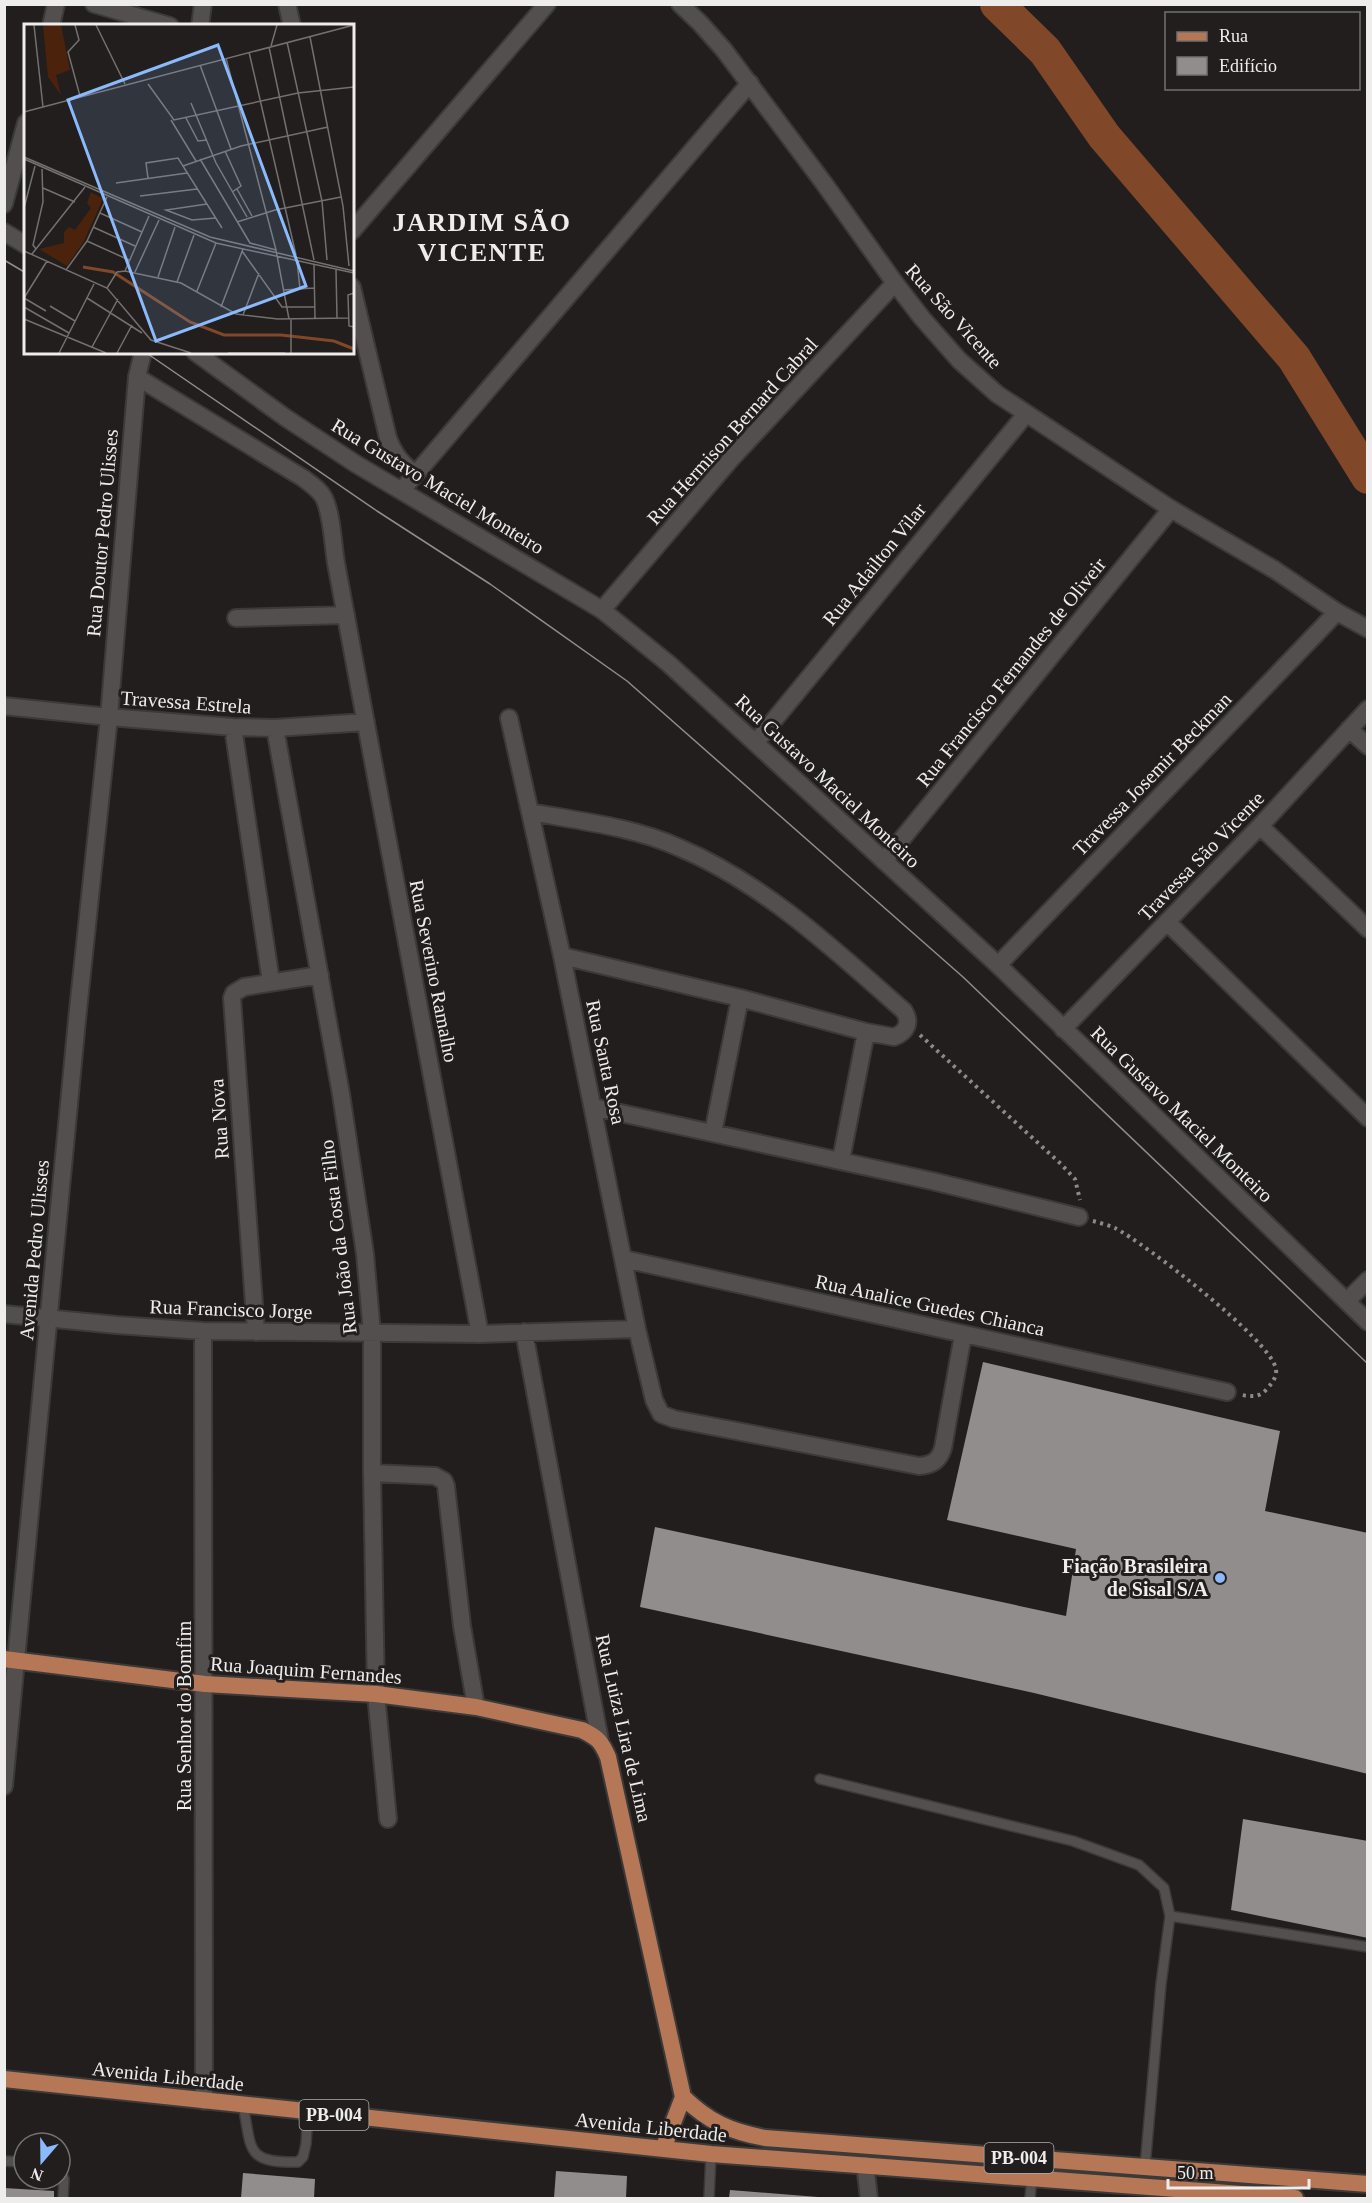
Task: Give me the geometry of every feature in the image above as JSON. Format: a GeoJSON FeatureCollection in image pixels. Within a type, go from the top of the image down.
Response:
{"type":"FeatureCollection","features":[{"type":"Feature","properties":{"kind":"main road","name":"Rua Joaquim Fernandes"},"geometry":{"type":"LineString","coordinates":[[11,1660],[205,1684],[376,1694],[476,1707],[582,1730],[600,1741]]}},
{"type":"Feature","properties":{"kind":"main road","name":"Rua Luiza Lira de Lima"},"geometry":{"type":"LineString","coordinates":[[600,1741],[611,1769],[683,2097]]}},
{"type":"Feature","properties":{"kind":"main road","name":"Avenida Liberdade"},"geometry":{"type":"LineString","coordinates":[[4,2079],[711,2154],[1295,2199]]}},
{"type":"Feature","properties":{"kind":"main road","name":"Avenida Liberdade"},"geometry":{"type":"LineString","coordinates":[[683,2097],[713,2122],[728,2129],[765,2138],[1368,2184]]}},
{"type":"Feature","properties":{"kind":"main road"},"geometry":{"type":"LineString","coordinates":[[663,2149],[683,2097]]}},
{"type":"Feature","properties":{"kind":"street"},"geometry":{"type":"LineString","coordinates":[[51,24],[56,4]]}},
{"type":"Feature","properties":{"kind":"street"},"geometry":{"type":"LineString","coordinates":[[94,4],[163,24]]}},
{"type":"Feature","properties":{"kind":"street"},"geometry":{"type":"LineString","coordinates":[[200,24],[203,4]]}},
{"type":"Feature","properties":{"kind":"street"},"geometry":{"type":"LineString","coordinates":[[287,4],[292,24]]}},
{"type":"Feature","properties":{"kind":"street"},"geometry":{"type":"LineString","coordinates":[[354,229],[547,4]]}},
{"type":"Feature","properties":{"kind":"street","name":"Rua São Vicente"},"geometry":{"type":"LineString","coordinates":[[680,4],[718,43],[750,83],[895,283],[959,360],[997,394],[1026,414],[1171,509],[1275,570],[1337,612],[1368,629]]}},
{"type":"Feature","properties":{"kind":"street"},"geometry":{"type":"LineString","coordinates":[[402,490],[414,473],[750,83]]}},
{"type":"Feature","properties":{"kind":"street"},"geometry":{"type":"LineString","coordinates":[[4,204],[24,130]]}},
{"type":"Feature","properties":{"kind":"street"},"geometry":{"type":"LineString","coordinates":[[4,232],[24,244]]}},
{"type":"Feature","properties":{"kind":"street","name":"Rua Hermison Bernard Cabral"},"geometry":{"type":"LineString","coordinates":[[602,610],[731,459],[895,283]]}},
{"type":"Feature","properties":{"kind":"street"},"geometry":{"type":"LineString","coordinates":[[354,295],[388,438],[394,455],[414,473]]}},
{"type":"Feature","properties":{"kind":"street","name":"Rua Doutor Pedro Ulisses"},"geometry":{"type":"LineString","coordinates":[[109,717],[137,377],[143,354]]}},
{"type":"Feature","properties":{"kind":"street","name":"Rua Gustavo Maciel Monteiro"},"geometry":{"type":"LineString","coordinates":[[198,354],[326,445],[602,610],[669,664],[998,965],[1368,1322]]}},
{"type":"Feature","properties":{"kind":"street","name":"Rua Severino Ramalho"},"geometry":{"type":"LineString","coordinates":[[137,377],[316,488],[328,509],[336,563],[480,1334]]}},
{"type":"Feature","properties":{"kind":"street","name":"Rua Adailton Vilar"},"geometry":{"type":"LineString","coordinates":[[756,742],[1026,414]]}},
{"type":"Feature","properties":{"kind":"street","name":"Rua Francisco Fernandes de Oliveir"},"geometry":{"type":"LineString","coordinates":[[884,861],[1171,509]]}},
{"type":"Feature","properties":{"kind":"street","name":"Travessa Josemir Beckman"},"geometry":{"type":"LineString","coordinates":[[998,965],[1337,612]]}},
{"type":"Feature","properties":{"kind":"street"},"geometry":{"type":"LineString","coordinates":[[236,618],[346,615]]}},
{"type":"Feature","properties":{"kind":"street","name":"Travessa Estrela"},"geometry":{"type":"LineString","coordinates":[[4,706],[233,727],[275,728],[366,722]]}},
{"type":"Feature","properties":{"kind":"street","name":"Travessa São Vicente"},"geometry":{"type":"LineString","coordinates":[[1063,1029],[1260,826],[1368,709]]}},
{"type":"Feature","properties":{"kind":"street","name":"Avenida Pedro Ulisses"},"geometry":{"type":"LineString","coordinates":[[4,1786],[11,1660],[109,717]]}},
{"type":"Feature","properties":{"kind":"street","name":"Rua Santa Rosa"},"geometry":{"type":"LineString","coordinates":[[509,718],[562,956],[638,1329],[654,1400],[661,1414],[674,1419],[796,1444],[919,1466],[935,1463],[943,1448],[963,1335]]}},
{"type":"Feature","properties":{"kind":"street"},"geometry":{"type":"LineString","coordinates":[[233,727],[271,982]]}},
{"type":"Feature","properties":{"kind":"street","name":"Rua João da Costa Filho"},"geometry":{"type":"LineString","coordinates":[[275,728],[341,1094],[365,1254],[372,1333],[376,1694],[388,1819]]}},
{"type":"Feature","properties":{"kind":"street"},"geometry":{"type":"LineString","coordinates":[[1350,729],[1368,746]]}},
{"type":"Feature","properties":{"kind":"street"},"geometry":{"type":"LineString","coordinates":[[530,812],[621,829],[679,847],[723,868],[777,905],[849,963],[904,1011],[908,1017],[908,1024],[894,1037],[867,1032],[740,998],[562,956]]}},
{"type":"Feature","properties":{"kind":"street"},"geometry":{"type":"LineString","coordinates":[[1260,826],[1368,929]]}},
{"type":"Feature","properties":{"kind":"street"},"geometry":{"type":"LineString","coordinates":[[1167,922],[1368,1118]]}},
{"type":"Feature","properties":{"kind":"street","name":"Rua Nova"},"geometry":{"type":"LineString","coordinates":[[256,1332],[232,998],[234,993],[244,987],[320,975]]}},
{"type":"Feature","properties":{"kind":"street"},"geometry":{"type":"LineString","coordinates":[[713,1133],[740,998]]}},
{"type":"Feature","properties":{"kind":"street"},"geometry":{"type":"LineString","coordinates":[[841,1160],[867,1032]]}},
{"type":"Feature","properties":{"kind":"street"},"geometry":{"type":"LineString","coordinates":[[593,1107],[841,1160],[1030,1203],[1079,1217]]}},
{"type":"Feature","properties":{"kind":"street","name":"Rua Analice Guedes Chianca"},"geometry":{"type":"LineString","coordinates":[[624,1259],[1227,1392]]}},
{"type":"Feature","properties":{"kind":"street"},"geometry":{"type":"LineString","coordinates":[[1347,1301],[1368,1280]]}},
{"type":"Feature","properties":{"kind":"street","name":"Rua Francisco Jorge"},"geometry":{"type":"LineString","coordinates":[[4,1314],[203,1331],[480,1334],[638,1329]]}},
{"type":"Feature","properties":{"kind":"street","name":"Rua Senhor do Bomfim"},"geometry":{"type":"LineString","coordinates":[[203,1331],[204,2101]]}},
{"type":"Feature","properties":{"kind":"street","name":"Rua Luiza Lira de Lima"},"geometry":{"type":"LineString","coordinates":[[524,1332],[600,1741]]}},
{"type":"Feature","properties":{"kind":"street"},"geometry":{"type":"LineString","coordinates":[[372,1473],[435,1476],[444,1481],[462,1626],[476,1707]]}},
{"type":"Feature","properties":{"kind":"street"},"geometry":{"type":"LineString","coordinates":[[865,2165],[870,2199]]}},
{"type":"Feature","properties":{"kind":"lane"},"geometry":{"type":"LineString","coordinates":[[820,1779],[1073,1841],[1139,1865],[1164,1888],[1170,1916],[1161,1984],[1144,2167]]}},
{"type":"Feature","properties":{"kind":"lane"},"geometry":{"type":"LineString","coordinates":[[1170,1916],[1368,1947]]}},
{"type":"Feature","properties":{"kind":"lane"},"geometry":{"type":"LineString","coordinates":[[243,2105],[254,2152],[262,2159],[274,2163],[298,2162],[303,2157],[308,2112]]}},
{"type":"Feature","properties":{"kind":"lane"},"geometry":{"type":"LineString","coordinates":[[709,2199],[711,2154]]}},
{"type":"Feature","properties":{"kind":"lane"},"geometry":{"type":"LineString","coordinates":[[1030,2199],[1032,2177]]}},
{"type":"Feature","properties":{"kind":"path"},"geometry":{"type":"LineString","coordinates":[[908,1024],[1053,1156],[1075,1179],[1080,1196],[1079,1217],[1113,1227],[1154,1252],[1214,1301],[1263,1347],[1276,1368],[1274,1381],[1264,1392],[1254,1397],[1227,1392]]}},
{"type":"Feature","properties":{"kind":"building","name":"Fiação Brasileira de Sisal S/A"},"geometry":{"type":"Polygon","coordinates":[[[983,1362],[1280,1431],[1265,1511],[1368,1533],[1368,1774],[1034,1693],[640,1607],[655,1527],[1066,1616],[1076,1549],[947,1520],[983,1362]]]}},
{"type":"Feature","properties":{"kind":"building"},"geometry":{"type":"Polygon","coordinates":[[[1243,1819],[1368,1841],[1368,1938],[1231,1910],[1243,1819]]]}},
{"type":"Feature","properties":{"kind":"building"},"geometry":{"type":"Polygon","coordinates":[[[556,2171],[627,2176],[626,2198],[554,2198],[556,2171]]]}},
{"type":"Feature","properties":{"kind":"building"},"geometry":{"type":"Polygon","coordinates":[[[243,2173],[315,2179],[314,2198],[241,2198],[243,2173]]]}},
{"type":"Feature","properties":{"kind":"building"},"geometry":{"type":"Polygon","coordinates":[[[4,2188],[12,2188],[12,2191],[54,2191],[54,2198],[4,2198],[4,2188]]]}},
{"type":"Feature","properties":{"kind":"building"},"geometry":{"type":"Polygon","coordinates":[[[730,2190],[818,2197],[818,2198],[729,2198],[730,2190]]]}},
{"type":"Feature","properties":{"kind":"waterway"},"geometry":{"type":"LineString","coordinates":[[997,4],[1045,51],[1104,136],[1294,358],[1368,477]]}},
{"type":"Feature","properties":{"kind":"tram line"},"geometry":{"type":"LineString","coordinates":[[4,260],[24,272]]}},
{"type":"Feature","properties":{"kind":"tram line"},"geometry":{"type":"LineString","coordinates":[[148,354],[377,511],[490,584],[627,681],[963,977],[1368,1364]]}},
{"type":"Feature","properties":{"kind":"place","name":"Fiação Brasileira de Sisal S/A"},"geometry":{"type":"Point","coordinates":[1220,1578]}},
{"type":"Feature","properties":{"kind":"district","name":"JARDIM SÃO VICENTE"},"geometry":{"type":"Point","coordinates":[482,237]}}]}
